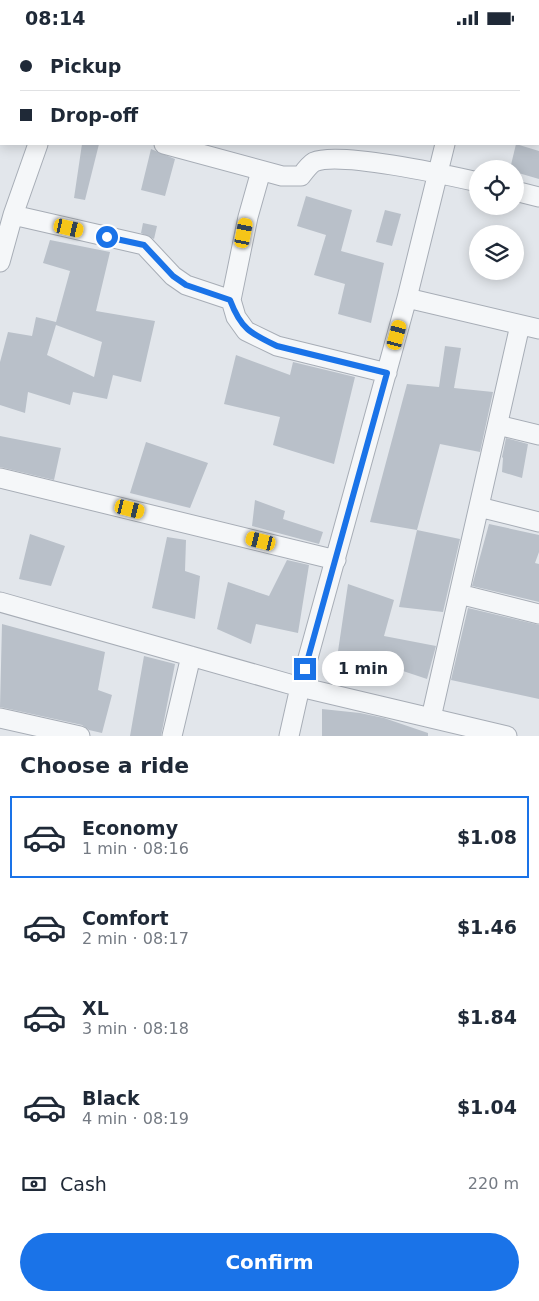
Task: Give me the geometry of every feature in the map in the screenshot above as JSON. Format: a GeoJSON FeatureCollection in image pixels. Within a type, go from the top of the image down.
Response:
{"type":"FeatureCollection","features":[{"type":"Feature","properties":{"kind":"street"},"geometry":{"type":"LineString","coordinates":[[0,263],[13,215],[38,145]]}},
{"type":"Feature","properties":{"kind":"street"},"geometry":{"type":"LineString","coordinates":[[168,145],[282,176],[301,176],[313,163],[332,158],[439,172],[469,180]]}},
{"type":"Feature","properties":{"kind":"street"},"geometry":{"type":"LineString","coordinates":[[288,736],[407,298],[445,145]]}},
{"type":"Feature","properties":{"kind":"street"},"geometry":{"type":"LineString","coordinates":[[261,171],[248,217],[230,300],[236,317],[246,331],[277,346],[387,373]]}},
{"type":"Feature","properties":{"kind":"street"},"geometry":{"type":"LineString","coordinates":[[524,193],[539,197]]}},
{"type":"Feature","properties":{"kind":"street"},"geometry":{"type":"LineString","coordinates":[[13,215],[144,245],[173,276],[186,285],[230,300]]}},
{"type":"Feature","properties":{"kind":"street"},"geometry":{"type":"LineString","coordinates":[[407,298],[539,329]]}},
{"type":"Feature","properties":{"kind":"street"},"geometry":{"type":"LineString","coordinates":[[431,718],[520,325]]}},
{"type":"Feature","properties":{"kind":"street"},"geometry":{"type":"LineString","coordinates":[[498,425],[539,435]]}},
{"type":"Feature","properties":{"kind":"street"},"geometry":{"type":"LineString","coordinates":[[0,478],[336,560]]}},
{"type":"Feature","properties":{"kind":"street"},"geometry":{"type":"LineString","coordinates":[[479,507],[539,522]]}},
{"type":"Feature","properties":{"kind":"street"},"geometry":{"type":"LineString","coordinates":[[459,594],[539,614]]}},
{"type":"Feature","properties":{"kind":"street"},"geometry":{"type":"LineString","coordinates":[[0,603],[300,687],[507,736]]}},
{"type":"Feature","properties":{"kind":"street"},"geometry":{"type":"LineString","coordinates":[[172,736],[191,656]]}},
{"type":"Feature","properties":{"kind":"street"},"geometry":{"type":"LineString","coordinates":[[0,718],[80,736]]}},
{"type":"Feature","properties":{"kind":"building"},"geometry":{"type":"Polygon","coordinates":[[[82,145],[99,145],[85,200],[74,198],[82,145]]]}},
{"type":"Feature","properties":{"kind":"building"},"geometry":{"type":"Polygon","coordinates":[[[516,145],[539,151],[539,179],[524,175],[524,160],[512,160],[516,145]]]}},
{"type":"Feature","properties":{"kind":"building"},"geometry":{"type":"Polygon","coordinates":[[[151,149],[175,159],[165,196],[141,190],[151,149]]]}},
{"type":"Feature","properties":{"kind":"building"},"geometry":{"type":"Polygon","coordinates":[[[306,196],[352,210],[341,251],[384,263],[371,323],[338,314],[345,284],[314,275],[326,235],[297,226],[306,196]]]}},
{"type":"Feature","properties":{"kind":"building"},"geometry":{"type":"Polygon","coordinates":[[[385,210],[401,214],[392,246],[376,242],[385,210]]]}},
{"type":"Feature","properties":{"kind":"building"},"geometry":{"type":"Polygon","coordinates":[[[143,223],[157,226],[154,239],[141,233],[143,223]]]}},
{"type":"Feature","properties":{"kind":"building"},"geometry":{"type":"Polygon","coordinates":[[[50,240],[110,252],[96,311],[155,321],[141,382],[113,375],[107,399],[73,392],[70,405],[28,392],[25,413],[0,405],[0,362],[8,332],[32,336],[36,317],[56,322],[70,271],[43,263],[50,240]],[[56,325],[47,355],[94,377],[102,342],[56,325]]]}},
{"type":"Feature","properties":{"kind":"building"},"geometry":{"type":"Polygon","coordinates":[[[445,346],[461,348],[454,388],[493,392],[480,452],[440,444],[417,530],[370,522],[407,384],[439,387],[445,346]]]}},
{"type":"Feature","properties":{"kind":"building"},"geometry":{"type":"Polygon","coordinates":[[[236,355],[290,375],[293,362],[355,377],[334,464],[273,445],[280,417],[224,404],[236,355]]]}},
{"type":"Feature","properties":{"kind":"building"},"geometry":{"type":"Polygon","coordinates":[[[0,436],[61,448],[54,480],[0,467],[0,436]]]}},
{"type":"Feature","properties":{"kind":"building"},"geometry":{"type":"Polygon","coordinates":[[[506,438],[528,444],[522,478],[502,472],[502,457],[506,438]]]}},
{"type":"Feature","properties":{"kind":"building"},"geometry":{"type":"Polygon","coordinates":[[[146,442],[208,463],[190,508],[130,493],[146,442]]]}},
{"type":"Feature","properties":{"kind":"building"},"geometry":{"type":"Polygon","coordinates":[[[255,500],[285,511],[283,519],[323,532],[319,544],[252,526],[255,500]]]}},
{"type":"Feature","properties":{"kind":"building"},"geometry":{"type":"Polygon","coordinates":[[[489,524],[539,535],[539,552],[535,563],[539,564],[539,602],[472,586],[489,524]]]}},
{"type":"Feature","properties":{"kind":"building"},"geometry":{"type":"Polygon","coordinates":[[[417,530],[460,539],[443,612],[399,607],[417,530]]]}},
{"type":"Feature","properties":{"kind":"building"},"geometry":{"type":"Polygon","coordinates":[[[30,534],[65,546],[51,586],[19,579],[30,534]]]}},
{"type":"Feature","properties":{"kind":"building"},"geometry":{"type":"Polygon","coordinates":[[[167,537],[186,540],[185,571],[200,576],[195,619],[152,608],[167,537]]]}},
{"type":"Feature","properties":{"kind":"building"},"geometry":{"type":"Polygon","coordinates":[[[287,560],[309,565],[298,633],[256,624],[251,644],[217,629],[228,582],[269,596],[287,560]]]}},
{"type":"Feature","properties":{"kind":"building"},"geometry":{"type":"Polygon","coordinates":[[[348,584],[394,600],[384,636],[436,646],[427,679],[385,665],[337,658],[348,584]]]}},
{"type":"Feature","properties":{"kind":"building"},"geometry":{"type":"Polygon","coordinates":[[[468,608],[539,625],[539,699],[451,680],[468,608]]]}},
{"type":"Feature","properties":{"kind":"building"},"geometry":{"type":"Polygon","coordinates":[[[2,624],[105,652],[98,690],[112,695],[102,733],[89,730],[82,725],[0,707],[2,624]]]}},
{"type":"Feature","properties":{"kind":"building"},"geometry":{"type":"Polygon","coordinates":[[[144,656],[175,664],[161,736],[130,736],[144,656]]]}},
{"type":"Feature","properties":{"kind":"building"},"geometry":{"type":"Polygon","coordinates":[[[322,709],[360,713],[384,718],[428,733],[428,736],[322,736],[322,709]]]}},
{"type":"Feature","properties":{"kind":"route"},"geometry":{"type":"LineString","coordinates":[[107,237],[144,245],[173,276],[186,285],[230,300],[236,317],[246,331],[277,346],[387,373],[305,669]]}}]}
